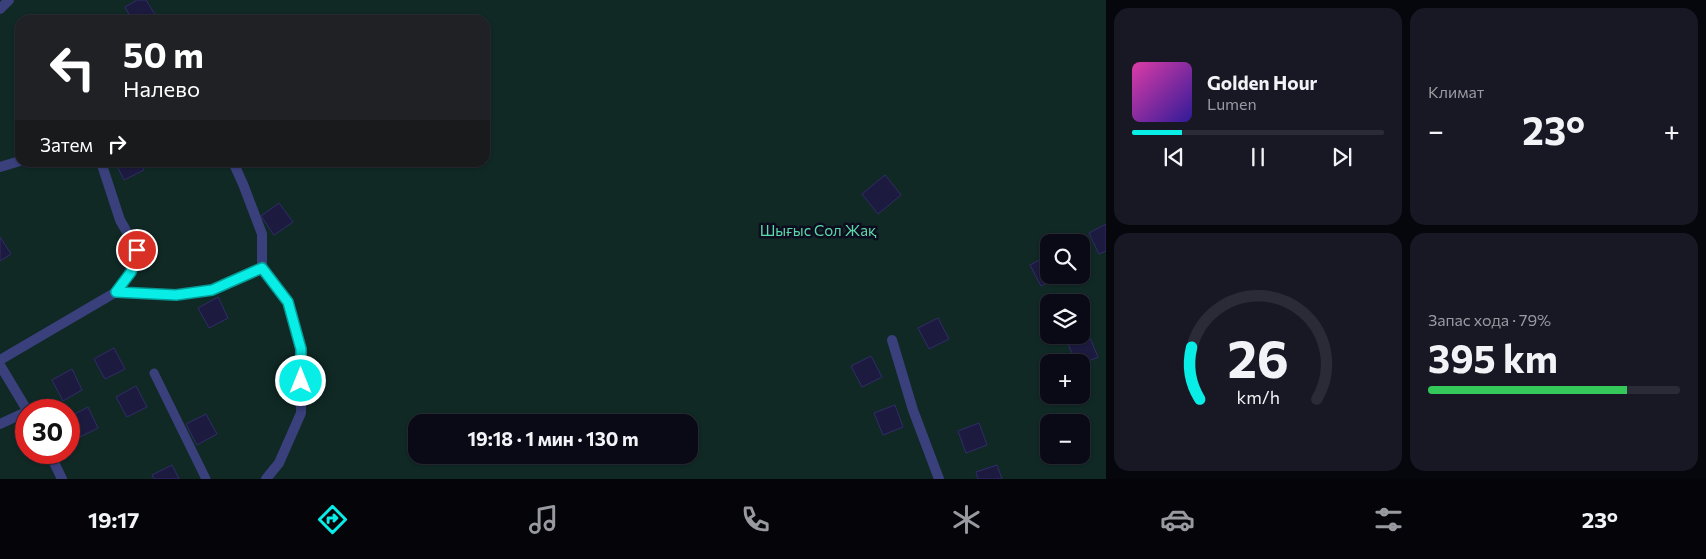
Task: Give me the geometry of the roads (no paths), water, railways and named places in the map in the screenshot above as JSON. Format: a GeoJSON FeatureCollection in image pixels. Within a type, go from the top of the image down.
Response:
{"type":"FeatureCollection","features":[{"type":"Feature","properties":{"kind":"street"},"geometry":{"type":"LineString","coordinates":[[0,9],[9,0]]}},
{"type":"Feature","properties":{"kind":"street"},"geometry":{"type":"LineString","coordinates":[[0,167],[15,162]]}},
{"type":"Feature","properties":{"kind":"street"},"geometry":{"type":"LineString","coordinates":[[0,360],[116,292],[131,272],[137,250],[120,220],[103,167]]}},
{"type":"Feature","properties":{"kind":"street"},"geometry":{"type":"LineString","coordinates":[[235,167],[262,234],[262,268],[288,302],[301,349],[301,413],[279,463],[266,479]]}},
{"type":"Feature","properties":{"kind":"street"},"geometry":{"type":"LineString","coordinates":[[116,292],[176,295],[212,290],[262,268]]}},
{"type":"Feature","properties":{"kind":"street"},"geometry":{"type":"LineString","coordinates":[[892,340],[914,410],[939,479]]}},
{"type":"Feature","properties":{"kind":"street"},"geometry":{"type":"LineString","coordinates":[[0,365],[20,399]]}},
{"type":"Feature","properties":{"kind":"street"},"geometry":{"type":"LineString","coordinates":[[0,424],[15,417]]}},
{"type":"Feature","properties":{"kind":"street"},"geometry":{"type":"LineString","coordinates":[[55,464],[62,479]]}},
{"type":"Feature","properties":{"kind":"lane"},"geometry":{"type":"LineString","coordinates":[[154,373],[206,479]]}},
{"type":"Feature","properties":{"kind":"park label","name":"Шығыс Сол Жақ"},"geometry":{"type":"Point","coordinates":[818,231]}}]}
